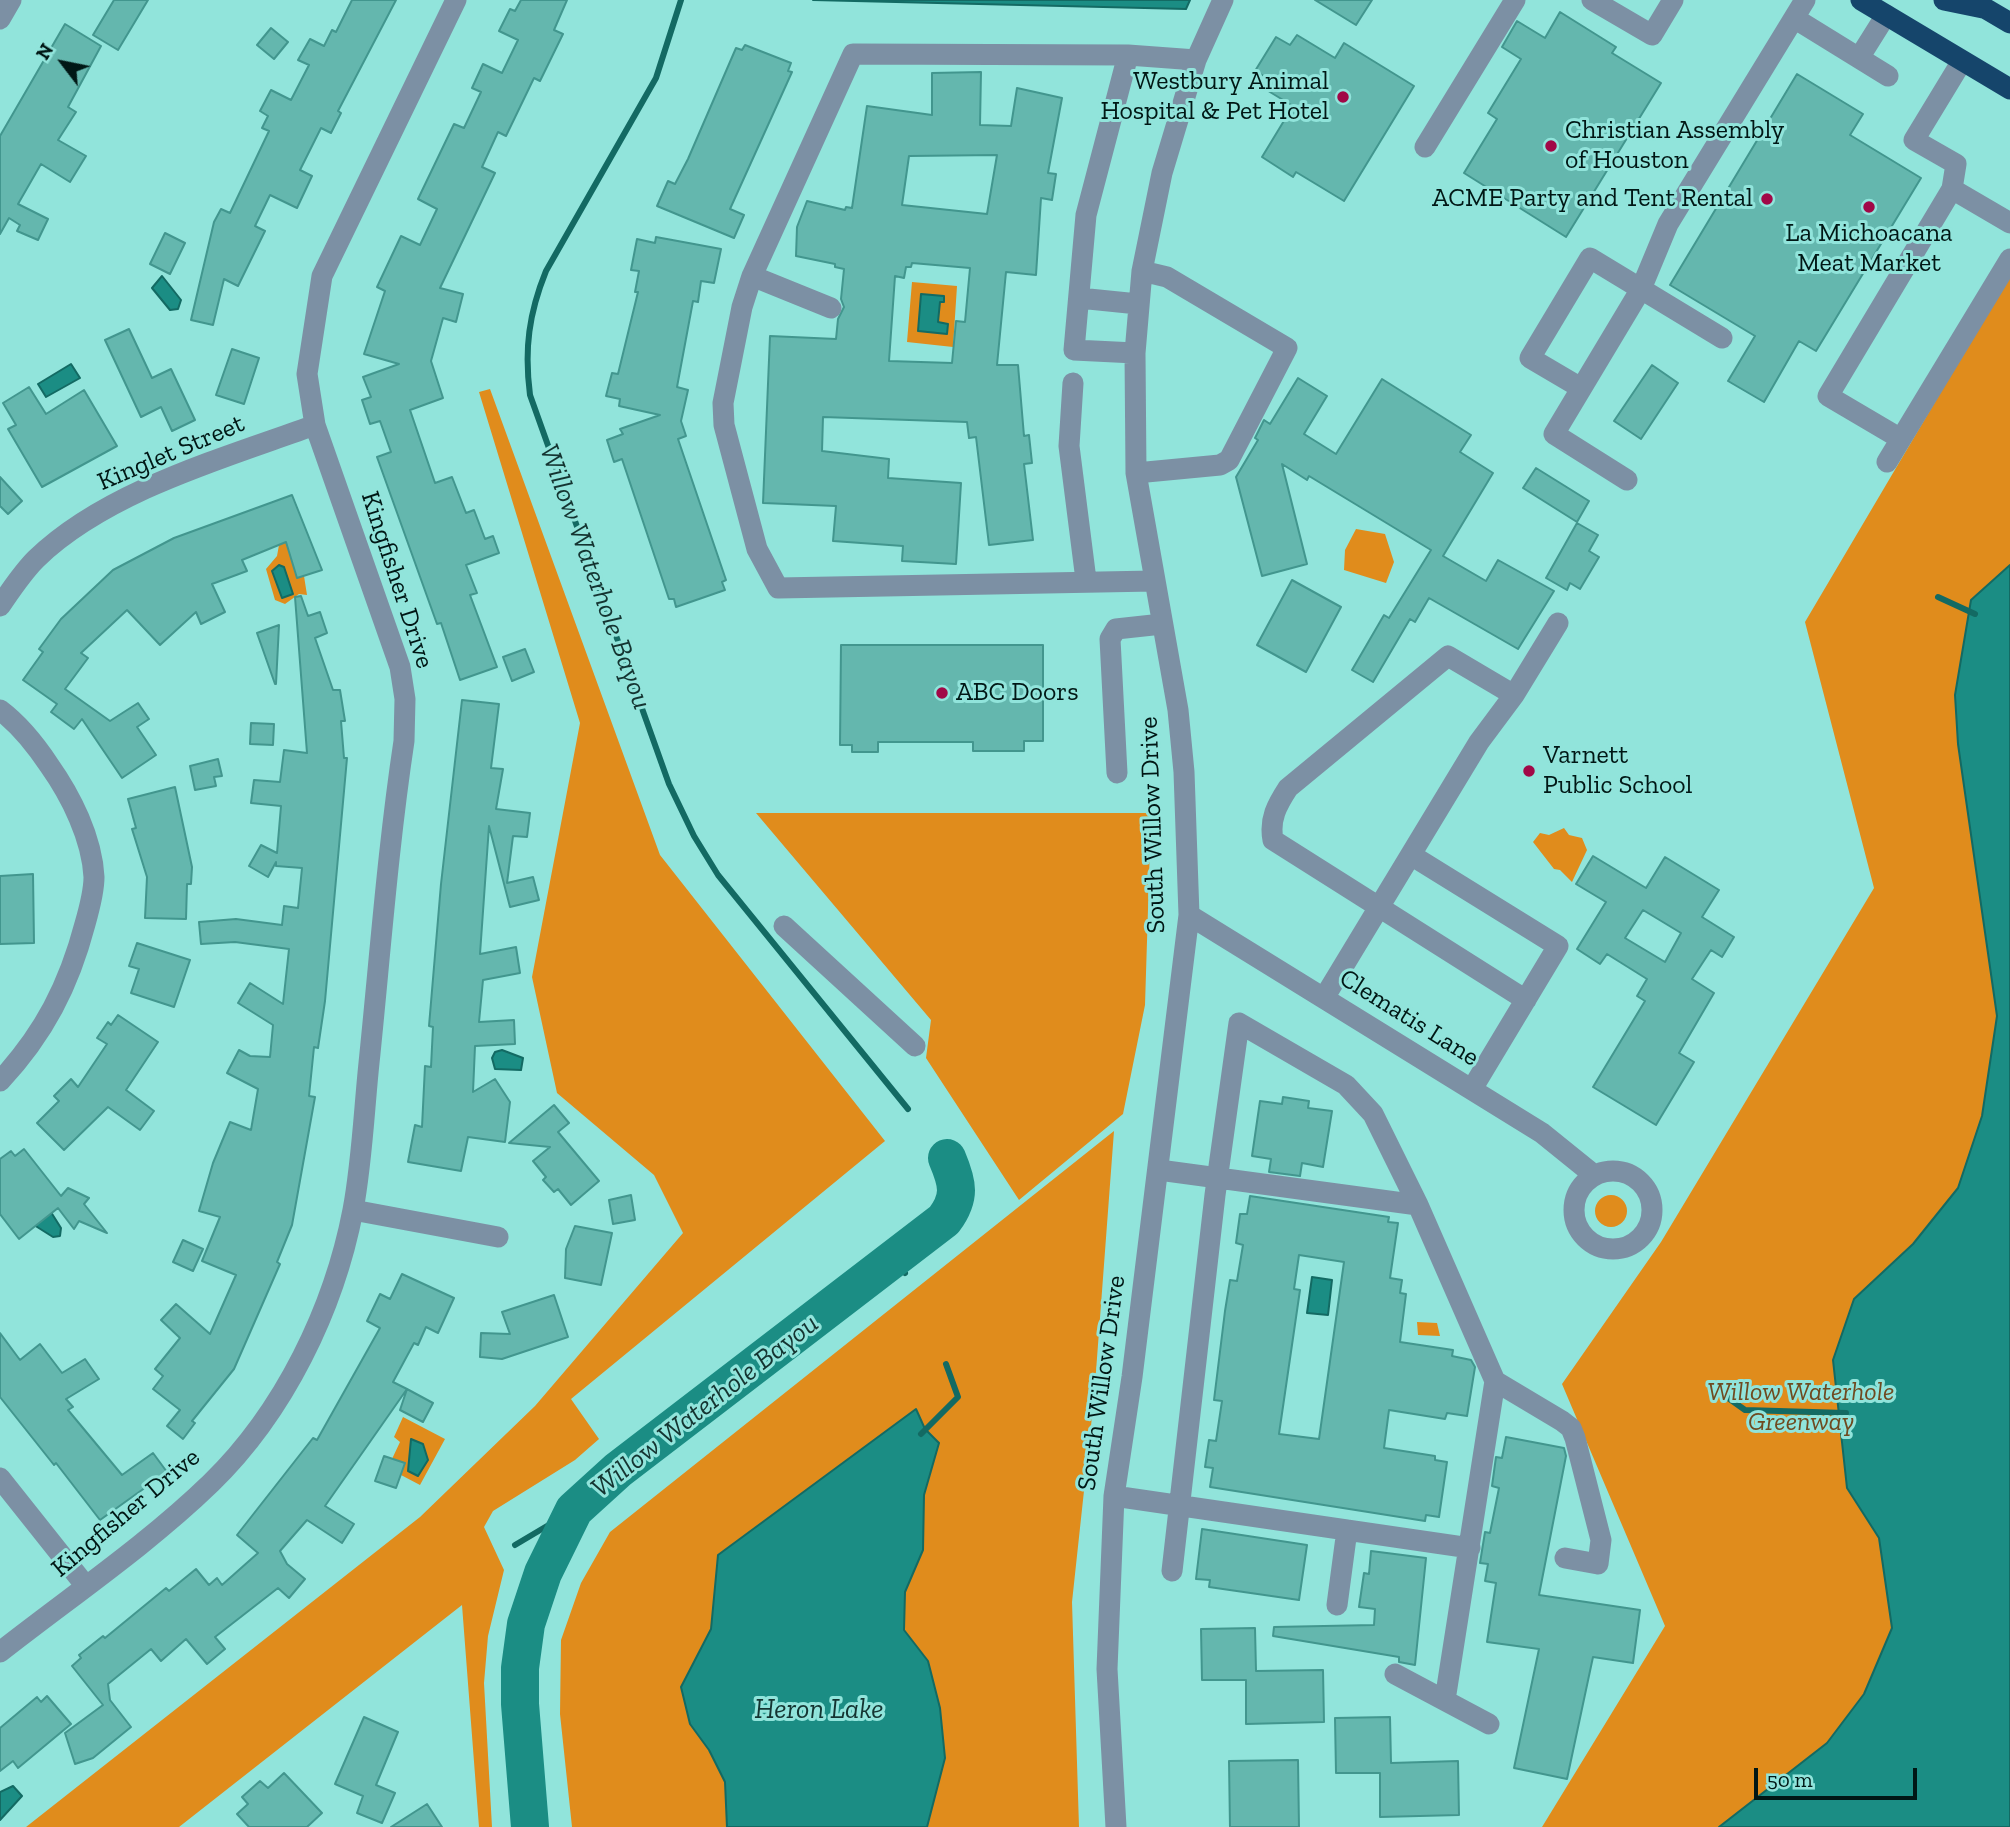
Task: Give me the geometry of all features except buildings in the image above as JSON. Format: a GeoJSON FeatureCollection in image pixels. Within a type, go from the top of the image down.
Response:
{"type":"FeatureCollection","features":[{"type":"Feature","properties":{"kind":"highway"},"geometry":{"type":"LineString","coordinates":[[1861,0],[2010,89]]}},
{"type":"Feature","properties":{"kind":"highway"},"geometry":{"type":"LineString","coordinates":[[1944,0],[1978,4],[2010,23]]}},
{"type":"Feature","properties":{"kind":"street"},"geometry":{"type":"LineString","coordinates":[[0,19],[11,0]]}},
{"type":"Feature","properties":{"kind":"street","name":"Kingfisher Drive"},"geometry":{"type":"LineString","coordinates":[[0,1652],[212,1482],[256,1431],[307,1347],[330,1295],[353,1210],[404,741],[405,698],[400,667],[314,425],[307,374],[322,276],[456,0]]}},
{"type":"Feature","properties":{"kind":"street","name":"South Willow Drive"},"geometry":{"type":"LineString","coordinates":[[1116,1827],[1107,1669],[1114,1496],[1159,1170],[1189,915],[1184,772],[1178,710],[1136,473],[1135,353],[1142,271],[1162,173],[1196,60],[1223,0]]}},
{"type":"Feature","properties":{"kind":"street"},"geometry":{"type":"LineString","coordinates":[[1425,147],[1515,0]]}},
{"type":"Feature","properties":{"kind":"street"},"geometry":{"type":"LineString","coordinates":[[1592,0],[1652,36],[1673,0]]}},
{"type":"Feature","properties":{"kind":"street"},"geometry":{"type":"LineString","coordinates":[[1627,480],[1554,433],[1642,289],[1668,224],[1800,9],[1859,58],[1888,76]]}},
{"type":"Feature","properties":{"kind":"street"},"geometry":{"type":"LineString","coordinates":[[1859,58],[1886,15]]}},
{"type":"Feature","properties":{"kind":"street"},"geometry":{"type":"LineString","coordinates":[[1154,581],[1086,580],[778,588],[757,549],[724,425],[723,403],[742,307],[752,276],[853,54],[1128,55],[1196,60]]}},
{"type":"Feature","properties":{"kind":"street"},"geometry":{"type":"LineString","coordinates":[[1128,55],[1086,215],[1074,350],[1135,353]]}},
{"type":"Feature","properties":{"kind":"street"},"geometry":{"type":"LineString","coordinates":[[1902,439],[1828,396],[1952,188],[1956,164],[1914,140],[1962,61]]}},
{"type":"Feature","properties":{"kind":"street"},"geometry":{"type":"LineString","coordinates":[[1952,188],[2010,223]]}},
{"type":"Feature","properties":{"kind":"street"},"geometry":{"type":"LineString","coordinates":[[1581,388],[1530,358],[1590,258],[1721,338]]}},
{"type":"Feature","properties":{"kind":"street"},"geometry":{"type":"LineString","coordinates":[[1887,462],[2010,259]]}},
{"type":"Feature","properties":{"kind":"street"},"geometry":{"type":"LineString","coordinates":[[1136,473],[1220,465],[1229,460],[1287,348],[1167,277],[1142,271]]}},
{"type":"Feature","properties":{"kind":"street"},"geometry":{"type":"LineString","coordinates":[[752,276],[831,308]]}},
{"type":"Feature","properties":{"kind":"street"},"geometry":{"type":"LineString","coordinates":[[1079,298],[1138,304]]}},
{"type":"Feature","properties":{"kind":"street"},"geometry":{"type":"LineString","coordinates":[[1073,383],[1069,446],[1086,580]]}},
{"type":"Feature","properties":{"kind":"street","name":"Kinglet Street"},"geometry":{"type":"LineString","coordinates":[[0,606],[36,559],[69,532],[121,499],[314,425]]}},
{"type":"Feature","properties":{"kind":"street"},"geometry":{"type":"LineString","coordinates":[[1324,998],[1479,742],[1514,695],[1558,623]]}},
{"type":"Feature","properties":{"kind":"street"},"geometry":{"type":"LineString","coordinates":[[1117,773],[1110,639],[1116,629],[1162,624]]}},
{"type":"Feature","properties":{"kind":"street"},"geometry":{"type":"LineString","coordinates":[[1514,695],[1448,656],[1301,776],[1278,804],[1273,817],[1273,840],[1526,1000]]}},
{"type":"Feature","properties":{"kind":"street"},"geometry":{"type":"LineString","coordinates":[[0,710],[29,736],[65,786],[83,829],[94,877],[75,964],[56,1008],[22,1057],[0,1081]]}},
{"type":"Feature","properties":{"kind":"street"},"geometry":{"type":"LineString","coordinates":[[1411,855],[1558,946],[1472,1089]]}},
{"type":"Feature","properties":{"kind":"street","name":"Clematis Lane"},"geometry":{"type":"LineString","coordinates":[[1189,915],[1542,1133],[1594,1175]]}},
{"type":"Feature","properties":{"kind":"street"},"geometry":{"type":"LineString","coordinates":[[784,926],[915,1046]]}},
{"type":"Feature","properties":{"kind":"street"},"geometry":{"type":"LineString","coordinates":[[1172,1571],[1217,1178],[1239,1023],[1346,1085],[1373,1114],[1418,1205],[1496,1381],[1445,1700]]}},
{"type":"Feature","properties":{"kind":"street"},"geometry":{"type":"LineString","coordinates":[[1159,1170],[1418,1205]]}},
{"type":"Feature","properties":{"kind":"street"},"geometry":{"type":"LineString","coordinates":[[353,1210],[498,1237]]}},
{"type":"Feature","properties":{"kind":"street"},"geometry":{"type":"LineString","coordinates":[[1496,1381],[1562,1421],[1571,1428],[1575,1438],[1601,1540],[1598,1564],[1565,1558]]}},
{"type":"Feature","properties":{"kind":"street"},"geometry":{"type":"LineString","coordinates":[[0,1478],[85,1585]]}},
{"type":"Feature","properties":{"kind":"street"},"geometry":{"type":"LineString","coordinates":[[1114,1496],[1470,1548]]}},
{"type":"Feature","properties":{"kind":"street"},"geometry":{"type":"LineString","coordinates":[[1337,1605],[1347,1530]]}},
{"type":"Feature","properties":{"kind":"street"},"geometry":{"type":"LineString","coordinates":[[1395,1674],[1489,1724]]}},
{"type":"Feature","properties":{"kind":"green space","name":"Willow Waterhole Greenway"},"geometry":{"type":"Polygon","coordinates":[[[2010,275],[2010,1827],[1542,1827],[1665,1626],[1562,1384],[1661,1242],[1874,888],[1805,622],[2010,275]]]}},
{"type":"Feature","properties":{"kind":"green space"},"geometry":{"type":"Polygon","coordinates":[[[912,282],[957,286],[953,347],[907,342],[912,282]]]}},
{"type":"Feature","properties":{"kind":"green space"},"geometry":{"type":"Polygon","coordinates":[[[490,389],[660,855],[885,1141],[571,1399],[599,1439],[575,1460],[493,1511],[484,1527],[504,1570],[488,1636],[484,1683],[492,1827],[479,1827],[462,1605],[179,1827],[26,1827],[420,1517],[535,1406],[683,1233],[654,1175],[557,1093],[532,977],[580,723],[479,392],[490,389]]]}},
{"type":"Feature","properties":{"kind":"green space"},"geometry":{"type":"Polygon","coordinates":[[[1356,529],[1385,534],[1394,562],[1386,583],[1344,570],[1345,550],[1356,529]]]}},
{"type":"Feature","properties":{"kind":"green space"},"geometry":{"type":"Polygon","coordinates":[[[287,542],[297,578],[304,576],[307,595],[299,594],[285,604],[275,600],[266,569],[277,556],[279,545],[287,542]]]}},
{"type":"Feature","properties":{"kind":"green space"},"geometry":{"type":"Polygon","coordinates":[[[756,813],[1151,813],[1145,1005],[1123,1114],[1019,1200],[926,1058],[931,1020],[756,813]]]}},
{"type":"Feature","properties":{"kind":"green space"},"geometry":{"type":"Polygon","coordinates":[[[1564,828],[1569,835],[1582,838],[1587,850],[1572,882],[1560,870],[1554,869],[1533,842],[1540,833],[1549,835],[1564,828]]]}},
{"type":"Feature","properties":{"kind":"green space"},"geometry":{"type":"Polygon","coordinates":[[[1114,1131],[1094,1398],[1072,1602],[1079,1827],[572,1827],[560,1714],[561,1640],[581,1583],[610,1532],[1114,1131]]]}},
{"type":"Feature","properties":{"kind":"green space"},"geometry":{"type":"Polygon","coordinates":[[[1611,1195],[1622,1200],[1627,1211],[1622,1222],[1611,1227],[1600,1222],[1595,1211],[1600,1200],[1611,1195]]]}},
{"type":"Feature","properties":{"kind":"green space"},"geometry":{"type":"Polygon","coordinates":[[[1417,1322],[1437,1323],[1440,1336],[1418,1335],[1417,1322]]]}},
{"type":"Feature","properties":{"kind":"green space"},"geometry":{"type":"Polygon","coordinates":[[[403,1417],[445,1439],[420,1485],[401,1475],[405,1463],[392,1459],[400,1442],[394,1437],[403,1417]]]}},
{"type":"Feature","properties":{"kind":"water"},"geometry":{"type":"Polygon","coordinates":[[[813,0],[1190,0],[1186,9],[813,0]]]}},
{"type":"Feature","properties":{"kind":"water"},"geometry":{"type":"Polygon","coordinates":[[[162,276],[181,300],[178,309],[170,310],[152,288],[162,276]]]}},
{"type":"Feature","properties":{"kind":"water"},"geometry":{"type":"Polygon","coordinates":[[[921,294],[944,296],[944,302],[940,302],[938,322],[948,324],[947,334],[918,331],[921,294]]]}},
{"type":"Feature","properties":{"kind":"water"},"geometry":{"type":"Polygon","coordinates":[[[71,364],[80,378],[46,397],[38,384],[71,364]]]}},
{"type":"Feature","properties":{"kind":"water"},"geometry":{"type":"Polygon","coordinates":[[[279,565],[284,567],[293,594],[282,598],[272,571],[279,565]]]}},
{"type":"Feature","properties":{"kind":"water"},"geometry":{"type":"Polygon","coordinates":[[[2010,565],[2010,1827],[1719,1827],[1827,1743],[1864,1694],[1892,1628],[1879,1538],[1847,1488],[1833,1360],[1854,1299],[1913,1244],[1958,1188],[1982,1116],[1997,1016],[1958,744],[1955,695],[1971,600],[2010,565]]]}},
{"type":"Feature","properties":{"kind":"water"},"geometry":{"type":"Polygon","coordinates":[[[502,1050],[523,1058],[521,1070],[495,1069],[492,1058],[495,1052],[502,1050]]]}},
{"type":"Feature","properties":{"kind":"water"},"geometry":{"type":"Polygon","coordinates":[[[49,1209],[61,1228],[60,1236],[53,1237],[34,1225],[49,1209]]]}},
{"type":"Feature","properties":{"kind":"water"},"geometry":{"type":"Polygon","coordinates":[[[1312,1277],[1332,1280],[1328,1315],[1307,1313],[1312,1277]]]}},
{"type":"Feature","properties":{"kind":"water","name":"Heron Lake"},"geometry":{"type":"Polygon","coordinates":[[[916,1409],[925,1429],[939,1443],[924,1495],[923,1550],[905,1592],[904,1630],[928,1661],[940,1708],[945,1758],[927,1827],[727,1827],[725,1782],[709,1750],[690,1724],[681,1687],[711,1629],[718,1555],[916,1409]]]}},
{"type":"Feature","properties":{"kind":"water"},"geometry":{"type":"Polygon","coordinates":[[[411,1439],[423,1444],[428,1460],[418,1476],[408,1471],[411,1439]]]}},
{"type":"Feature","properties":{"kind":"water"},"geometry":{"type":"Polygon","coordinates":[[[13,1786],[22,1796],[0,1820],[0,1792],[13,1786]]]}},
{"type":"Feature","properties":{"kind":"waterway","name":"Willow Waterhole Bayou"},"geometry":{"type":"LineString","coordinates":[[681,0],[656,78],[546,271],[535,302],[529,332],[530,395],[669,784],[694,836],[718,875],[908,1109]]}},
{"type":"Feature","properties":{"kind":"waterway"},"geometry":{"type":"LineString","coordinates":[[1938,597],[1975,614]]}},
{"type":"Feature","properties":{"kind":"waterway","name":"Willow Waterhole Bayou"},"geometry":{"type":"LineString","coordinates":[[530,1827],[520,1704],[520,1668],[526,1624],[543,1573],[574,1510],[618,1470],[944,1220],[953,1204],[956,1190],[954,1175],[947,1158]]}},
{"type":"Feature","properties":{"kind":"waterway"},"geometry":{"type":"LineString","coordinates":[[894,1258],[905,1273]]}},
{"type":"Feature","properties":{"kind":"waterway"},"geometry":{"type":"LineString","coordinates":[[921,1434],[958,1397],[946,1364]]}},
{"type":"Feature","properties":{"kind":"waterway"},"geometry":{"type":"LineString","coordinates":[[1717,1390],[1745,1410],[1846,1413]]}},
{"type":"Feature","properties":{"kind":"waterway"},"geometry":{"type":"LineString","coordinates":[[515,1545],[574,1510]]}},
{"type":"Feature","properties":{"kind":"place","name":"Westbury Animal Hospital & Pet Hotel"},"geometry":{"type":"Point","coordinates":[1343,97]}},
{"type":"Feature","properties":{"kind":"place","name":"Christian Assembly of Houston"},"geometry":{"type":"Point","coordinates":[1551,146]}},
{"type":"Feature","properties":{"kind":"place","name":"ACME Party and Tent Rental"},"geometry":{"type":"Point","coordinates":[1767,199]}},
{"type":"Feature","properties":{"kind":"place","name":"La Michoacana Meat Market"},"geometry":{"type":"Point","coordinates":[1869,207]}},
{"type":"Feature","properties":{"kind":"place","name":"ABC Doors"},"geometry":{"type":"Point","coordinates":[942,693]}},
{"type":"Feature","properties":{"kind":"place","name":"Varnett Public School"},"geometry":{"type":"Point","coordinates":[1529,771]}}]}
